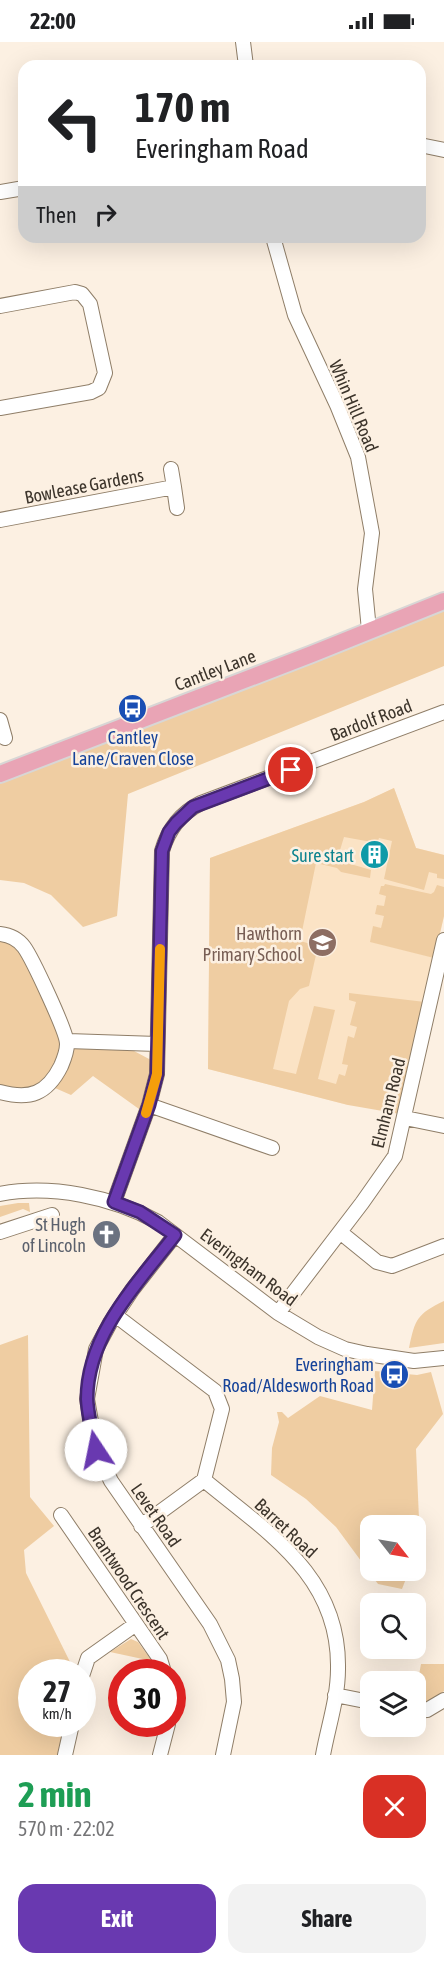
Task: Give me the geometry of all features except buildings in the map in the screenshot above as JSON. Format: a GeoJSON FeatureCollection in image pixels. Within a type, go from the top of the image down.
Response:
{"type":"FeatureCollection","features":[{"type":"Feature","properties":{"kind":"main road","name":"Cantley Lane"},"geometry":{"type":"LineString","coordinates":[[0,774],[444,601]]}},
{"type":"Feature","properties":{"kind":"street"},"geometry":{"type":"LineString","coordinates":[[243,42],[245,60]]}},
{"type":"Feature","properties":{"kind":"street"},"geometry":{"type":"LineString","coordinates":[[426,147],[444,150]]}},
{"type":"Feature","properties":{"kind":"street"},"geometry":{"type":"LineString","coordinates":[[0,192],[18,189]]}},
{"type":"Feature","properties":{"kind":"street","name":"Whin Hill Road"},"geometry":{"type":"LineString","coordinates":[[275,243],[295,315],[337,405],[358,457],[372,533],[365,589],[369,630]]}},
{"type":"Feature","properties":{"kind":"street"},"geometry":{"type":"LineString","coordinates":[[0,306],[75,292],[82,294],[90,304],[105,373],[99,388],[91,392],[0,408]]}},
{"type":"Feature","properties":{"kind":"street"},"geometry":{"type":"LineString","coordinates":[[171,469],[177,508]]}},
{"type":"Feature","properties":{"kind":"street","name":"Bowlease Gardens"},"geometry":{"type":"LineString","coordinates":[[0,520],[174,487]]}},
{"type":"Feature","properties":{"kind":"street","name":"Bardolf Road"},"geometry":{"type":"LineString","coordinates":[[114,1202],[155,1083],[158,1044],[162,851],[169,832],[184,813],[201,803],[444,713]]}},
{"type":"Feature","properties":{"kind":"street"},"geometry":{"type":"LineString","coordinates":[[0,720],[5,738]]}},
{"type":"Feature","properties":{"kind":"street"},"geometry":{"type":"LineString","coordinates":[[0,934],[8,934],[23,946],[48,992],[68,1041],[62,1063],[53,1082],[46,1088],[31,1094],[12,1095],[0,1092]]}},
{"type":"Feature","properties":{"kind":"street","name":"Elmham Road"},"geometry":{"type":"LineString","coordinates":[[278,1312],[395,1156],[444,940]]}},
{"type":"Feature","properties":{"kind":"street"},"geometry":{"type":"LineString","coordinates":[[68,1041],[158,1044]]}},
{"type":"Feature","properties":{"kind":"street"},"geometry":{"type":"LineString","coordinates":[[149,1105],[272,1148]]}},
{"type":"Feature","properties":{"kind":"street"},"geometry":{"type":"LineString","coordinates":[[405,1118],[444,1126]]}},
{"type":"Feature","properties":{"kind":"street","name":"Everingham Road"},"geometry":{"type":"LineString","coordinates":[[0,1194],[30,1190],[52,1191],[114,1202],[140,1212],[175,1235],[278,1312],[318,1337],[367,1354],[414,1361],[444,1358]]}},
{"type":"Feature","properties":{"kind":"street"},"geometry":{"type":"LineString","coordinates":[[0,1232],[52,1215]]}},
{"type":"Feature","properties":{"kind":"street"},"geometry":{"type":"LineString","coordinates":[[340,1232],[377,1262],[393,1266],[444,1246]]}},
{"type":"Feature","properties":{"kind":"street","name":"Levet Road"},"geometry":{"type":"LineString","coordinates":[[175,1235],[115,1315],[96,1349],[87,1399],[96,1450],[111,1481],[210,1624],[228,1660],[234,1702],[223,1755]]}},
{"type":"Feature","properties":{"kind":"street"},"geometry":{"type":"LineString","coordinates":[[115,1315],[215,1391],[222,1414],[204,1480],[141,1526]]}},
{"type":"Feature","properties":{"kind":"street","name":"Barret Road"},"geometry":{"type":"LineString","coordinates":[[204,1480],[280,1543],[315,1583],[329,1610],[334,1629],[338,1671],[323,1755]]}},
{"type":"Feature","properties":{"kind":"street","name":"Brantwood Crescent"},"geometry":{"type":"LineString","coordinates":[[61,1515],[160,1659]]}},
{"type":"Feature","properties":{"kind":"street"},"geometry":{"type":"LineString","coordinates":[[88,1659],[136,1624]]}},
{"type":"Feature","properties":{"kind":"street"},"geometry":{"type":"LineString","coordinates":[[335,1695],[360,1700]]}},
{"type":"Feature","properties":{"kind":"street"},"geometry":{"type":"LineString","coordinates":[[426,1710],[444,1700]]}},
{"type":"Feature","properties":{"kind":"street"},"geometry":{"type":"LineString","coordinates":[[65,1755],[69,1737]]}},
{"type":"Feature","properties":{"kind":"street"},"geometry":{"type":"LineString","coordinates":[[160,1755],[165,1737]]}},
{"type":"Feature","properties":{"kind":"shaded area"},"geometry":{"type":"Polygon","coordinates":[[[444,602],[444,666],[128,794],[117,916],[83,927],[51,895],[24,883],[0,880],[0,776],[444,602]]]}},
{"type":"Feature","properties":{"kind":"shaded area","name":"Hawthorn Primary School"},"geometry":{"type":"Polygon","coordinates":[[[394,788],[416,848],[444,855],[444,916],[425,1002],[348,1105],[208,1069],[210,858],[364,802],[394,788]]]}},
{"type":"Feature","properties":{"kind":"shaded area","name":"Hawthorn Primary School"},"geometry":{"type":"Polygon","coordinates":[[[394,788],[416,848],[444,855],[444,879],[437,878],[437,874],[429,872],[424,890],[384,879],[392,841],[379,838],[377,843],[344,837],[337,860],[371,870],[370,878],[341,872],[337,868],[316,863],[300,941],[318,946],[309,986],[300,989],[289,1001],[273,1069],[296,1074],[314,1006],[335,1010],[318,1079],[336,1084],[339,1074],[345,1076],[348,1065],[342,1064],[348,1036],[354,1038],[357,1027],[350,1025],[356,1002],[349,1000],[349,993],[425,1002],[400,1114],[348,1105],[208,1069],[210,858],[364,802],[394,788]]]}},
{"type":"Feature","properties":{"kind":"shaded area"},"geometry":{"type":"Polygon","coordinates":[[[385,884],[431,894],[437,885],[444,887],[444,916],[434,958],[370,942],[373,926],[381,928],[384,916],[375,914],[377,905],[384,906],[386,896],[379,894],[381,886],[385,884]]]}},
{"type":"Feature","properties":{"kind":"shaded area"},"geometry":{"type":"Polygon","coordinates":[[[0,939],[13,944],[27,963],[50,1011],[60,1040],[61,1050],[58,1062],[53,1072],[37,1089],[17,1089],[0,1085],[0,939]]]}},
{"type":"Feature","properties":{"kind":"shaded area"},"geometry":{"type":"Polygon","coordinates":[[[72,1045],[134,1051],[151,1060],[150,1080],[139,1109],[93,1076],[71,1095],[55,1088],[69,1062],[72,1045]]]}},
{"type":"Feature","properties":{"kind":"shaded area"},"geometry":{"type":"Polygon","coordinates":[[[29,1203],[30,1212],[23,1209],[0,1217],[0,1206],[29,1203]]]}},
{"type":"Feature","properties":{"kind":"shaded area"},"geometry":{"type":"Polygon","coordinates":[[[444,1301],[444,1343],[409,1348],[413,1330],[419,1318],[444,1301]]]}},
{"type":"Feature","properties":{"kind":"shaded area"},"geometry":{"type":"Polygon","coordinates":[[[28,1335],[30,1497],[54,1526],[24,1550],[26,1573],[69,1659],[18,1659],[18,1737],[62,1737],[58,1755],[0,1755],[0,1345],[28,1335]]]}},
{"type":"Feature","properties":{"kind":"shaded area"},"geometry":{"type":"Polygon","coordinates":[[[375,1371],[417,1375],[431,1372],[443,1414],[416,1449],[419,1515],[360,1515],[360,1560],[336,1527],[306,1499],[271,1475],[272,1448],[279,1422],[277,1412],[282,1412],[288,1418],[320,1396],[372,1410],[375,1371]]]}},
{"type":"Feature","properties":{"kind":"shaded area"},"geometry":{"type":"Polygon","coordinates":[[[376,1581],[405,1581],[402,1589],[378,1584],[376,1581]]]}},
{"type":"Feature","properties":{"kind":"shaded area"},"geometry":{"type":"Polygon","coordinates":[[[131,1639],[138,1642],[151,1659],[143,1659],[110,1652],[131,1639]]]}},
{"type":"Feature","properties":{"kind":"shaded area"},"geometry":{"type":"Polygon","coordinates":[[[421,1664],[444,1664],[444,1691],[430,1702],[426,1703],[426,1671],[420,1671],[421,1664]]]}},
{"type":"Feature","properties":{"kind":"slow traffic"},"geometry":{"type":"LineString","coordinates":[[146,1113],[157,1074],[160,949]]}},
{"type":"Feature","properties":{"kind":"place","name":"Cantley Lane/Craven Close"},"geometry":{"type":"Point","coordinates":[133,708]}},
{"type":"Feature","properties":{"kind":"place","name":"Sure start"},"geometry":{"type":"Point","coordinates":[375,855]}},
{"type":"Feature","properties":{"kind":"place","name":"Hawthorn Primary School"},"geometry":{"type":"Point","coordinates":[323,943]}},
{"type":"Feature","properties":{"kind":"place","name":"St Hugh of Lincoln"},"geometry":{"type":"Point","coordinates":[107,1234]}},
{"type":"Feature","properties":{"kind":"place","name":"Everingham Road/Aldesworth Road"},"geometry":{"type":"Point","coordinates":[395,1374]}},
{"type":"Feature","properties":{"kind":"route"},"geometry":{"type":"LineString","coordinates":[[96,1450],[87,1399],[96,1349],[132,1290],[175,1235],[140,1212],[114,1202],[149,1105],[157,1074],[162,851],[169,832],[184,813],[193,807],[291,770]]}}]}
